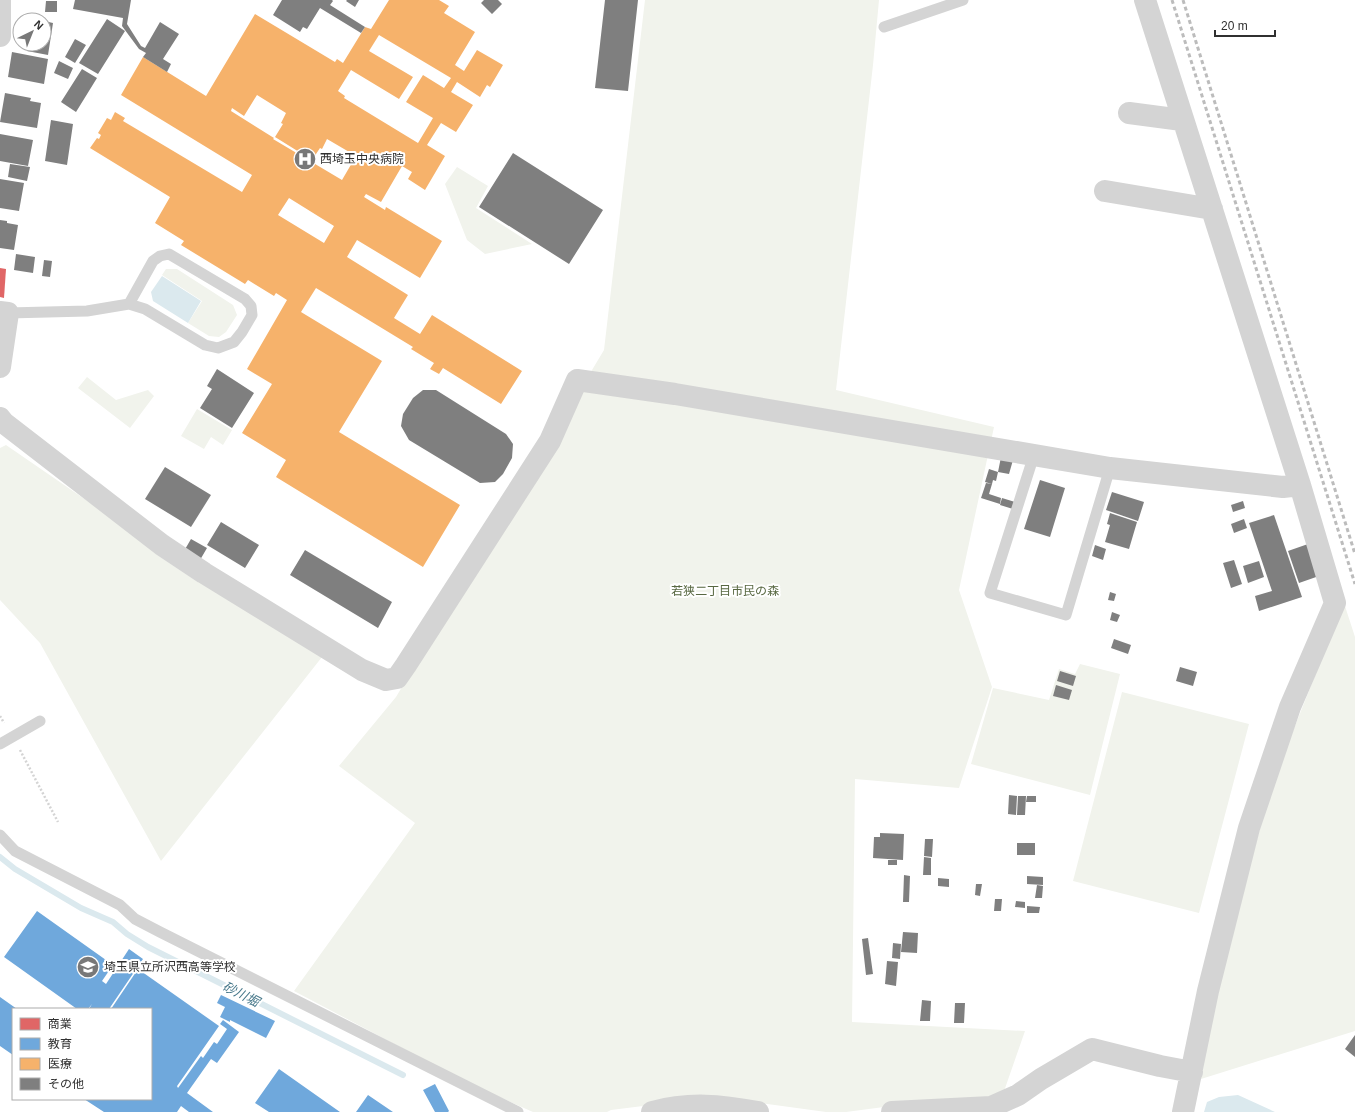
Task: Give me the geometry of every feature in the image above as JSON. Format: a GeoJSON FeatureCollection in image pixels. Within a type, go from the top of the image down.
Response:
{"type":"FeatureCollection","features":[{"type":"Feature","properties":{"kind":"street"},"geometry":{"type":"LineString","coordinates":[[0,0],[0,33]]}},
{"type":"Feature","properties":{"kind":"street"},"geometry":{"type":"LineString","coordinates":[[1145,0],[1182,120],[1300,485],[1335,603],[1290,707],[1249,828],[1208,991],[1183,1112]]}},
{"type":"Feature","properties":{"kind":"street"},"geometry":{"type":"LineString","coordinates":[[1129,113],[1182,120]]}},
{"type":"Feature","properties":{"kind":"street"},"geometry":{"type":"LineString","coordinates":[[1105,191],[1212,209]]}},
{"type":"Feature","properties":{"kind":"street"},"geometry":{"type":"LineString","coordinates":[[0,367],[4,312]]}},
{"type":"Feature","properties":{"kind":"street"},"geometry":{"type":"LineString","coordinates":[[0,418],[4,423],[162,545],[204,573],[362,670],[386,680],[397,678],[406,665],[550,441],[577,380],[675,394],[1110,468],[1283,487],[1300,485]]}},
{"type":"Feature","properties":{"kind":"street"},"geometry":{"type":"LineString","coordinates":[[892,1112],[990,1107],[1018,1095],[1040,1079],[1092,1049],[1160,1066],[1192,1072]]}},
{"type":"Feature","properties":{"kind":"street"},"geometry":{"type":"LineString","coordinates":[[652,1112],[665,1108],[702,1105],[728,1107],[758,1112]]}},
{"type":"Feature","properties":{"kind":"lane"},"geometry":{"type":"LineString","coordinates":[[884,27],[963,0]]}},
{"type":"Feature","properties":{"kind":"lane"},"geometry":{"type":"LineString","coordinates":[[4,312],[88,311],[128,304],[145,309],[205,345],[218,348],[234,342],[252,315],[251,306],[245,299],[169,254],[160,256],[153,262],[128,304]]}},
{"type":"Feature","properties":{"kind":"lane"},"geometry":{"type":"LineString","coordinates":[[1034,455],[990,593],[1066,615],[1110,468]]}},
{"type":"Feature","properties":{"kind":"lane"},"geometry":{"type":"LineString","coordinates":[[0,744],[40,721]]}},
{"type":"Feature","properties":{"kind":"lane"},"geometry":{"type":"LineString","coordinates":[[0,835],[16,851],[120,905],[135,918],[160,932],[518,1112]]}},
{"type":"Feature","properties":{"kind":"path"},"geometry":{"type":"LineString","coordinates":[[0,716],[58,822]]}},
{"type":"Feature","properties":{"kind":"green space","name":"若狭二丁目市民の森"},"geometry":{"type":"Polygon","coordinates":[[[645,0],[879,0],[836,390],[994,427],[959,590],[992,687],[959,788],[855,779],[852,1022],[1025,1031],[1002,1097],[899,1105],[846,1112],[826,1112],[715,1097],[611,1110],[607,1112],[533,1112],[474,1086],[294,991],[415,823],[339,766],[396,697],[604,350],[645,0]]]}},
{"type":"Feature","properties":{"kind":"green space"},"geometry":{"type":"Polygon","coordinates":[[[457,167],[488,186],[476,208],[532,244],[485,254],[467,240],[445,184],[457,167]]]}},
{"type":"Feature","properties":{"kind":"green space"},"geometry":{"type":"Polygon","coordinates":[[[166,269],[177,269],[233,305],[237,315],[226,332],[219,337],[209,336],[188,323],[202,301],[162,275],[166,269]]]}},
{"type":"Feature","properties":{"kind":"green space"},"geometry":{"type":"Polygon","coordinates":[[[87,377],[116,400],[148,390],[154,396],[130,428],[78,388],[87,377]]]}},
{"type":"Feature","properties":{"kind":"green space"},"geometry":{"type":"Polygon","coordinates":[[[197,409],[232,430],[223,445],[211,437],[204,449],[181,436],[197,409]]]}},
{"type":"Feature","properties":{"kind":"green space"},"geometry":{"type":"Polygon","coordinates":[[[6,445],[198,577],[322,657],[161,861],[40,643],[0,600],[0,448],[6,445]]]}},
{"type":"Feature","properties":{"kind":"green space"},"geometry":{"type":"Polygon","coordinates":[[[1344,603],[1355,637],[1355,1031],[1201,1079],[1196,1071],[1261,824],[1281,761],[1344,603]]]}},
{"type":"Feature","properties":{"kind":"green space"},"geometry":{"type":"Polygon","coordinates":[[[1080,664],[1120,674],[1090,795],[971,764],[993,688],[1049,700],[1059,669],[1075,674],[1080,664]]]}},
{"type":"Feature","properties":{"kind":"green space"},"geometry":{"type":"Polygon","coordinates":[[[1122,692],[1249,724],[1199,913],[1073,881],[1122,692]]]}},
{"type":"Feature","properties":{"kind":"shaded area"},"geometry":{"type":"Polygon","coordinates":[[[162,276],[201,301],[188,323],[153,301],[151,292],[162,276]]]}},
{"type":"Feature","properties":{"kind":"shaded area"},"geometry":{"type":"Polygon","coordinates":[[[1238,1095],[1275,1112],[1204,1112],[1207,1102],[1219,1097],[1238,1095]]]}},
{"type":"Feature","properties":{"kind":"building: 商業"},"geometry":{"type":"Polygon","coordinates":[[[0,268],[6,269],[4,298],[0,297],[0,268]]]}},
{"type":"Feature","properties":{"kind":"building: 教育"},"geometry":{"type":"Polygon","coordinates":[[[37,911],[113,965],[102,981],[106,984],[129,949],[143,959],[110,1008],[90,1008],[92,1004],[89,1008],[76,1008],[4,957],[37,911]]]}},
{"type":"Feature","properties":{"kind":"building: 教育"},"geometry":{"type":"Polygon","coordinates":[[[138,969],[219,1026],[177,1086],[178,1088],[201,1056],[203,1058],[214,1042],[217,1044],[227,1029],[220,1024],[223,1020],[239,1032],[217,1063],[211,1059],[187,1093],[213,1112],[189,1112],[181,1106],[177,1112],[104,1112],[86,1100],[152,1100],[152,1008],[112,1008],[138,969]]]}},
{"type":"Feature","properties":{"kind":"building: 教育"},"geometry":{"type":"Polygon","coordinates":[[[221,995],[275,1021],[266,1038],[230,1020],[230,1022],[220,1017],[225,1007],[217,1003],[221,995]]]}},
{"type":"Feature","properties":{"kind":"building: 教育"},"geometry":{"type":"Polygon","coordinates":[[[0,997],[16,1008],[12,1008],[12,1054],[0,1046],[0,997]]]}},
{"type":"Feature","properties":{"kind":"building: 教育"},"geometry":{"type":"Polygon","coordinates":[[[279,1069],[340,1112],[269,1112],[255,1103],[279,1069]]]}},
{"type":"Feature","properties":{"kind":"building: 教育"},"geometry":{"type":"Polygon","coordinates":[[[435,1084],[449,1111],[448,1112],[435,1112],[423,1090],[435,1084]]]}},
{"type":"Feature","properties":{"kind":"building: 教育"},"geometry":{"type":"Polygon","coordinates":[[[368,1095],[393,1112],[356,1112],[368,1095]]]}},
{"type":"Feature","properties":{"kind":"building: 医療"},"geometry":{"type":"Polygon","coordinates":[[[389,0],[439,0],[449,6],[444,13],[475,32],[455,65],[464,71],[477,50],[503,65],[490,87],[487,85],[480,97],[457,82],[451,92],[473,105],[456,132],[441,123],[427,145],[445,156],[425,190],[408,179],[412,172],[402,166],[381,202],[366,194],[364,197],[385,210],[386,207],[442,241],[420,278],[357,240],[347,257],[408,295],[394,318],[420,334],[432,315],[522,371],[501,404],[443,368],[439,374],[430,369],[434,363],[411,349],[413,347],[316,288],[301,312],[382,361],[339,432],[460,505],[423,567],[276,477],[286,460],[242,433],[272,384],[247,369],[287,300],[276,293],[274,296],[248,280],[245,284],[181,245],[184,241],[155,223],[170,197],[90,148],[97,138],[99,139],[101,135],[98,133],[107,118],[111,120],[115,112],[125,118],[123,121],[242,192],[252,175],[121,95],[143,57],[206,96],[255,14],[335,62],[337,59],[343,63],[365,27],[371,29],[389,0]],[[379,35],[369,51],[413,77],[399,99],[351,70],[338,91],[345,96],[344,98],[418,143],[433,118],[406,102],[423,75],[444,88],[451,78],[379,35]],[[257,95],[244,116],[232,108],[231,111],[274,138],[273,139],[342,180],[356,156],[327,139],[322,149],[320,148],[312,160],[275,137],[283,124],[281,123],[286,113],[257,95]],[[289,198],[278,215],[324,243],[334,226],[289,198]]]}},
{"type":"Feature","properties":{"kind":"building: その他"},"geometry":{"type":"Polygon","coordinates":[[[75,0],[131,0],[127,24],[141,46],[145,48],[160,22],[179,34],[163,59],[171,64],[167,72],[143,57],[146,53],[139,49],[122,26],[123,18],[73,9],[75,0]]]}},
{"type":"Feature","properties":{"kind":"building: その他"},"geometry":{"type":"Polygon","coordinates":[[[282,0],[332,0],[333,1],[330,5],[365,27],[361,33],[320,8],[307,29],[303,27],[300,32],[273,15],[282,0]]]}},
{"type":"Feature","properties":{"kind":"building: その他"},"geometry":{"type":"Polygon","coordinates":[[[359,0],[355,7],[346,1],[359,0]]]}},
{"type":"Feature","properties":{"kind":"building: その他"},"geometry":{"type":"Polygon","coordinates":[[[484,0],[498,0],[502,4],[492,14],[481,3],[484,0]]]}},
{"type":"Feature","properties":{"kind":"building: その他"},"geometry":{"type":"Polygon","coordinates":[[[605,0],[638,0],[628,91],[595,88],[605,0]]]}},
{"type":"Feature","properties":{"kind":"building: その他"},"geometry":{"type":"Polygon","coordinates":[[[46,1],[57,1],[57,12],[45,12],[46,1]]]}},
{"type":"Feature","properties":{"kind":"building: その他"},"geometry":{"type":"Polygon","coordinates":[[[107,19],[125,31],[98,74],[79,63],[107,19]]]}},
{"type":"Feature","properties":{"kind":"building: その他"},"geometry":{"type":"Polygon","coordinates":[[[75,39],[86,45],[75,63],[65,57],[75,39]]]}},
{"type":"Feature","properties":{"kind":"building: その他"},"geometry":{"type":"Polygon","coordinates":[[[12,52],[48,59],[44,84],[8,77],[12,52]]]}},
{"type":"Feature","properties":{"kind":"building: その他"},"geometry":{"type":"Polygon","coordinates":[[[32,52],[48,52],[48,55],[32,52]]]}},
{"type":"Feature","properties":{"kind":"building: その他"},"geometry":{"type":"Polygon","coordinates":[[[59,61],[73,68],[68,79],[54,73],[59,61]]]}},
{"type":"Feature","properties":{"kind":"building: その他"},"geometry":{"type":"Polygon","coordinates":[[[82,69],[97,78],[76,112],[61,102],[82,69]]]}},
{"type":"Feature","properties":{"kind":"building: その他"},"geometry":{"type":"Polygon","coordinates":[[[5,93],[31,98],[30,101],[41,103],[37,128],[0,122],[5,93]]]}},
{"type":"Feature","properties":{"kind":"building: その他"},"geometry":{"type":"Polygon","coordinates":[[[51,120],[73,124],[67,165],[45,161],[51,120]]]}},
{"type":"Feature","properties":{"kind":"building: その他"},"geometry":{"type":"Polygon","coordinates":[[[0,134],[33,140],[28,166],[0,161],[0,134]]]}},
{"type":"Feature","properties":{"kind":"building: その他"},"geometry":{"type":"Polygon","coordinates":[[[513,153],[603,210],[569,264],[479,207],[513,153]]]}},
{"type":"Feature","properties":{"kind":"building: その他"},"geometry":{"type":"Polygon","coordinates":[[[10,164],[30,167],[27,181],[8,177],[10,164]]]}},
{"type":"Feature","properties":{"kind":"building: その他"},"geometry":{"type":"Polygon","coordinates":[[[0,179],[24,183],[19,211],[0,208],[0,179]]]}},
{"type":"Feature","properties":{"kind":"building: その他"},"geometry":{"type":"Polygon","coordinates":[[[0,220],[18,225],[14,250],[0,248],[0,220]]]}},
{"type":"Feature","properties":{"kind":"building: その他"},"geometry":{"type":"Polygon","coordinates":[[[16,254],[35,257],[33,273],[14,270],[16,254]]]}},
{"type":"Feature","properties":{"kind":"building: その他"},"geometry":{"type":"Polygon","coordinates":[[[44,260],[52,261],[50,277],[42,276],[44,260]]]}},
{"type":"Feature","properties":{"kind":"building: その他"},"geometry":{"type":"Polygon","coordinates":[[[217,369],[254,393],[232,428],[200,408],[212,389],[207,386],[217,369]]]}},
{"type":"Feature","properties":{"kind":"building: その他"},"geometry":{"type":"Polygon","coordinates":[[[423,390],[436,390],[506,434],[513,444],[512,458],[503,474],[495,482],[480,483],[409,440],[401,426],[403,414],[413,398],[423,390]]]}},
{"type":"Feature","properties":{"kind":"building: その他"},"geometry":{"type":"Polygon","coordinates":[[[1001,457],[1013,460],[1009,474],[998,472],[1001,457]]]}},
{"type":"Feature","properties":{"kind":"building: その他"},"geometry":{"type":"Polygon","coordinates":[[[165,467],[211,495],[191,527],[145,499],[165,467]]]}},
{"type":"Feature","properties":{"kind":"building: その他"},"geometry":{"type":"Polygon","coordinates":[[[989,469],[998,472],[996,481],[993,480],[992,484],[985,482],[989,469]]]}},
{"type":"Feature","properties":{"kind":"building: その他"},"geometry":{"type":"Polygon","coordinates":[[[1040,480],[1065,488],[1050,537],[1024,529],[1040,480]]]}},
{"type":"Feature","properties":{"kind":"building: その他"},"geometry":{"type":"Polygon","coordinates":[[[986,483],[992,484],[989,494],[1001,498],[1000,504],[981,498],[986,483]]]}},
{"type":"Feature","properties":{"kind":"building: その他"},"geometry":{"type":"Polygon","coordinates":[[[1112,492],[1144,502],[1138,521],[1106,510],[1112,492]]]}},
{"type":"Feature","properties":{"kind":"building: その他"},"geometry":{"type":"Polygon","coordinates":[[[1002,498],[1015,502],[1013,509],[1000,505],[1002,498]]]}},
{"type":"Feature","properties":{"kind":"building: その他"},"geometry":{"type":"Polygon","coordinates":[[[1243,501],[1245,508],[1233,512],[1231,505],[1243,501]]]}},
{"type":"Feature","properties":{"kind":"building: その他"},"geometry":{"type":"Polygon","coordinates":[[[1110,513],[1137,522],[1129,549],[1105,542],[1110,525],[1107,524],[1110,513]]]}},
{"type":"Feature","properties":{"kind":"building: その他"},"geometry":{"type":"Polygon","coordinates":[[[1274,515],[1302,597],[1259,611],[1255,596],[1272,591],[1249,523],[1274,515]]]}},
{"type":"Feature","properties":{"kind":"building: その他"},"geometry":{"type":"Polygon","coordinates":[[[1244,519],[1247,528],[1234,533],[1231,524],[1244,519]]]}},
{"type":"Feature","properties":{"kind":"building: その他"},"geometry":{"type":"Polygon","coordinates":[[[221,522],[259,545],[245,568],[207,545],[221,522]]]}},
{"type":"Feature","properties":{"kind":"building: その他"},"geometry":{"type":"Polygon","coordinates":[[[191,539],[207,548],[200,560],[184,551],[191,539]]]}},
{"type":"Feature","properties":{"kind":"building: その他"},"geometry":{"type":"Polygon","coordinates":[[[1308,544],[1319,576],[1299,583],[1288,551],[1308,544]]]}},
{"type":"Feature","properties":{"kind":"building: その他"},"geometry":{"type":"Polygon","coordinates":[[[1095,545],[1106,549],[1103,560],[1092,556],[1095,545]]]}},
{"type":"Feature","properties":{"kind":"building: その他"},"geometry":{"type":"Polygon","coordinates":[[[305,550],[392,602],[378,628],[290,575],[305,550]]]}},
{"type":"Feature","properties":{"kind":"building: その他"},"geometry":{"type":"Polygon","coordinates":[[[1234,560],[1242,584],[1231,588],[1223,563],[1234,560]]]}},
{"type":"Feature","properties":{"kind":"building: その他"},"geometry":{"type":"Polygon","coordinates":[[[1259,561],[1264,577],[1248,583],[1243,566],[1259,561]]]}},
{"type":"Feature","properties":{"kind":"building: その他"},"geometry":{"type":"Polygon","coordinates":[[[1110,592],[1116,594],[1114,601],[1108,600],[1110,592]]]}},
{"type":"Feature","properties":{"kind":"building: その他"},"geometry":{"type":"Polygon","coordinates":[[[1112,612],[1120,615],[1117,622],[1110,620],[1112,612]]]}},
{"type":"Feature","properties":{"kind":"building: その他"},"geometry":{"type":"Polygon","coordinates":[[[1114,639],[1131,645],[1128,654],[1111,648],[1114,639]]]}},
{"type":"Feature","properties":{"kind":"building: その他"},"geometry":{"type":"Polygon","coordinates":[[[1180,667],[1197,672],[1193,686],[1176,681],[1180,667]]]}},
{"type":"Feature","properties":{"kind":"building: その他"},"geometry":{"type":"Polygon","coordinates":[[[1060,671],[1076,676],[1073,686],[1057,681],[1060,671]]]}},
{"type":"Feature","properties":{"kind":"building: その他"},"geometry":{"type":"Polygon","coordinates":[[[1056,685],[1072,690],[1069,700],[1053,696],[1056,685]]]}},
{"type":"Feature","properties":{"kind":"building: その他"},"geometry":{"type":"Polygon","coordinates":[[[1009,795],[1017,796],[1016,815],[1008,814],[1009,795]]]}},
{"type":"Feature","properties":{"kind":"building: その他"},"geometry":{"type":"Polygon","coordinates":[[[1018,796],[1026,796],[1025,815],[1017,815],[1018,796]]]}},
{"type":"Feature","properties":{"kind":"building: その他"},"geometry":{"type":"Polygon","coordinates":[[[1027,796],[1036,796],[1036,802],[1026,802],[1027,796]]]}},
{"type":"Feature","properties":{"kind":"building: その他"},"geometry":{"type":"Polygon","coordinates":[[[880,833],[904,834],[903,860],[873,858],[874,837],[880,837],[880,833]]]}},
{"type":"Feature","properties":{"kind":"building: その他"},"geometry":{"type":"Polygon","coordinates":[[[925,839],[933,839],[932,857],[924,856],[925,839]]]}},
{"type":"Feature","properties":{"kind":"building: その他"},"geometry":{"type":"Polygon","coordinates":[[[1017,843],[1035,843],[1035,855],[1017,855],[1017,843]]]}},
{"type":"Feature","properties":{"kind":"building: その他"},"geometry":{"type":"Polygon","coordinates":[[[924,857],[931,858],[931,875],[923,875],[924,857]]]}},
{"type":"Feature","properties":{"kind":"building: その他"},"geometry":{"type":"Polygon","coordinates":[[[888,860],[897,860],[897,865],[888,865],[888,860]]]}},
{"type":"Feature","properties":{"kind":"building: その他"},"geometry":{"type":"Polygon","coordinates":[[[904,875],[910,876],[909,902],[903,902],[904,875]]]}},
{"type":"Feature","properties":{"kind":"building: その他"},"geometry":{"type":"Polygon","coordinates":[[[1027,876],[1043,877],[1043,885],[1027,884],[1027,876]]]}},
{"type":"Feature","properties":{"kind":"building: その他"},"geometry":{"type":"Polygon","coordinates":[[[938,878],[949,879],[949,887],[938,886],[938,878]]]}},
{"type":"Feature","properties":{"kind":"building: その他"},"geometry":{"type":"Polygon","coordinates":[[[976,884],[982,884],[980,896],[975,895],[976,884]]]}},
{"type":"Feature","properties":{"kind":"building: その他"},"geometry":{"type":"Polygon","coordinates":[[[1037,885],[1043,886],[1042,898],[1035,898],[1037,885]]]}},
{"type":"Feature","properties":{"kind":"building: その他"},"geometry":{"type":"Polygon","coordinates":[[[995,899],[1002,899],[1001,911],[994,911],[995,899]]]}},
{"type":"Feature","properties":{"kind":"building: その他"},"geometry":{"type":"Polygon","coordinates":[[[1016,901],[1025,902],[1025,908],[1015,907],[1016,901]]]}},
{"type":"Feature","properties":{"kind":"building: その他"},"geometry":{"type":"Polygon","coordinates":[[[1027,906],[1040,907],[1039,913],[1027,913],[1027,906]]]}},
{"type":"Feature","properties":{"kind":"building: その他"},"geometry":{"type":"Polygon","coordinates":[[[903,932],[918,933],[917,953],[901,952],[903,932]]]}},
{"type":"Feature","properties":{"kind":"building: その他"},"geometry":{"type":"Polygon","coordinates":[[[868,938],[873,974],[866,975],[862,939],[868,938]]]}},
{"type":"Feature","properties":{"kind":"building: その他"},"geometry":{"type":"Polygon","coordinates":[[[893,943],[901,944],[900,959],[892,958],[893,943]]]}},
{"type":"Feature","properties":{"kind":"building: その他"},"geometry":{"type":"Polygon","coordinates":[[[887,961],[898,962],[896,986],[885,984],[887,961]]]}},
{"type":"Feature","properties":{"kind":"building: その他"},"geometry":{"type":"Polygon","coordinates":[[[922,1000],[931,1001],[930,1021],[920,1021],[922,1000]]]}},
{"type":"Feature","properties":{"kind":"building: その他"},"geometry":{"type":"Polygon","coordinates":[[[955,1003],[965,1003],[964,1023],[954,1023],[955,1003]]]}},
{"type":"Feature","properties":{"kind":"building: その他"},"geometry":{"type":"Polygon","coordinates":[[[1355,1035],[1355,1057],[1345,1049],[1355,1035]]]}},
{"type":"Feature","properties":{"kind":"waterway","name":"砂川堀"},"geometry":{"type":"LineString","coordinates":[[0,857],[15,869],[81,908],[113,922],[127,934],[148,947],[403,1075]]}},
{"type":"Feature","properties":{"kind":"railway"},"geometry":{"type":"LineString","coordinates":[[1172,0],[1355,584]]}},
{"type":"Feature","properties":{"kind":"railway"},"geometry":{"type":"LineString","coordinates":[[1183,0],[1355,554]]}},
{"type":"Feature","properties":{"kind":"place","name":"西埼玉中央病院"},"geometry":{"type":"Point","coordinates":[305,159]}},
{"type":"Feature","properties":{"kind":"place","name":"埼玉県立所沢西高等学校"},"geometry":{"type":"Point","coordinates":[88,967]}}]}
